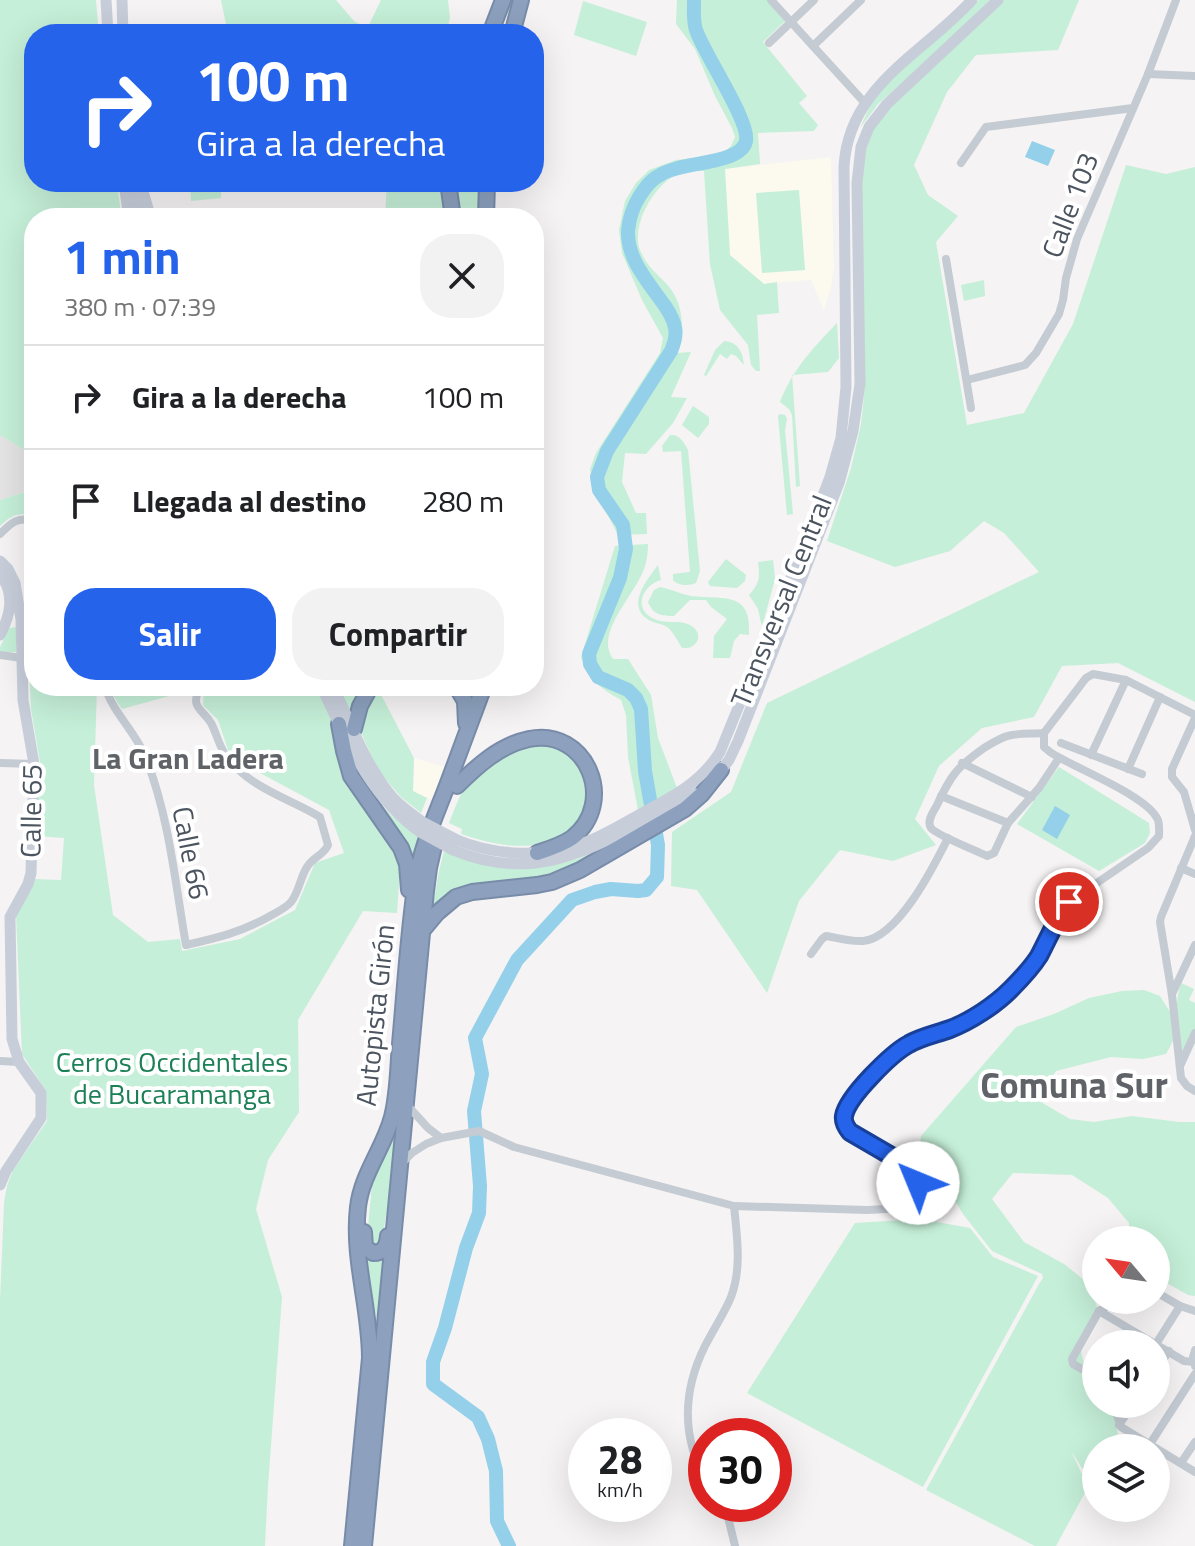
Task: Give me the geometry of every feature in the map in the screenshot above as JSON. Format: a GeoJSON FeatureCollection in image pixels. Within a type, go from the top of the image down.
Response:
{"type":"FeatureCollection","features":[{"type":"Feature","properties":{"kind":"highway"},"geometry":{"type":"LineString","coordinates":[[494,24],[503,0]]}},
{"type":"Feature","properties":{"kind":"highway"},"geometry":{"type":"LineString","coordinates":[[515,24],[521,0]]}},
{"type":"Feature","properties":{"kind":"highway"},"geometry":{"type":"LineString","coordinates":[[366,696],[346,726],[344,751],[351,776],[405,856],[412,918]]}},
{"type":"Feature","properties":{"kind":"highway"},"geometry":{"type":"LineString","coordinates":[[462,696],[466,707],[462,747]]}},
{"type":"Feature","properties":{"kind":"highway","name":"Autopista Girón"},"geometry":{"type":"LineString","coordinates":[[352,1546],[370,1358],[370,1331],[361,1281],[357,1232],[360,1192],[392,1117],[416,880],[423,851],[480,696]]}},
{"type":"Feature","properties":{"kind":"highway","name":"Autopista Girón"},"geometry":{"type":"LineString","coordinates":[[364,1546],[431,859],[489,696]]}},
{"type":"Feature","properties":{"kind":"highway"},"geometry":{"type":"LineString","coordinates":[[457,786],[489,757],[527,739],[547,738],[573,749],[592,776],[595,798],[591,811],[572,838],[537,853]]}},
{"type":"Feature","properties":{"kind":"highway"},"geometry":{"type":"LineString","coordinates":[[422,932],[437,913],[465,893],[552,882],[580,870],[641,824],[666,811],[694,802],[721,770]]}},
{"type":"Feature","properties":{"kind":"highway"},"geometry":{"type":"LineString","coordinates":[[366,1174],[364,1244],[373,1253],[382,1251],[387,1245],[394,1192],[399,1181]]}},
{"type":"Feature","properties":{"kind":"main road"},"geometry":{"type":"LineString","coordinates":[[106,0],[107,24]]}},
{"type":"Feature","properties":{"kind":"main road"},"geometry":{"type":"LineString","coordinates":[[122,0],[123,24]]}},
{"type":"Feature","properties":{"kind":"main road","name":"Transversal Central"},"geometry":{"type":"LineString","coordinates":[[666,811],[698,780],[720,752],[834,466],[843,427],[846,387],[844,157],[851,129],[864,102],[881,82],[972,0]]}},
{"type":"Feature","properties":{"kind":"main road","name":"Transversal Central"},"geometry":{"type":"LineString","coordinates":[[721,770],[738,741],[835,494],[851,441],[860,384],[857,183],[861,147],[869,127],[887,104],[998,0]]}},
{"type":"Feature","properties":{"kind":"main road","name":"Calle 65"},"geometry":{"type":"LineString","coordinates":[[0,561],[15,583],[21,619],[24,708],[34,764],[31,873],[10,917],[12,1039],[19,1062],[41,1093],[41,1118],[0,1185]]}},
{"type":"Feature","properties":{"kind":"main road"},"geometry":{"type":"LineString","coordinates":[[0,574],[9,592],[10,605],[0,635]]}},
{"type":"Feature","properties":{"kind":"main road"},"geometry":{"type":"LineString","coordinates":[[7,621],[21,619]]}},
{"type":"Feature","properties":{"kind":"main road"},"geometry":{"type":"LineString","coordinates":[[327,696],[386,788],[422,827],[484,860],[516,863],[547,861],[584,852],[641,824]]}},
{"type":"Feature","properties":{"kind":"main road"},"geometry":{"type":"LineString","coordinates":[[336,696],[346,726]]}},
{"type":"Feature","properties":{"kind":"main road"},"geometry":{"type":"LineString","coordinates":[[455,845],[537,853],[584,843],[641,824]]}},
{"type":"Feature","properties":{"kind":"street"},"geometry":{"type":"LineString","coordinates":[[771,0],[864,102]]}},
{"type":"Feature","properties":{"kind":"street"},"geometry":{"type":"LineString","coordinates":[[769,43],[814,0]]}},
{"type":"Feature","properties":{"kind":"street"},"geometry":{"type":"LineString","coordinates":[[813,46],[861,0]]}},
{"type":"Feature","properties":{"kind":"street","name":"Calle 103"},"geometry":{"type":"LineString","coordinates":[[967,380],[1025,365],[1036,353],[1059,314],[1077,239],[1148,74],[1176,0]]}},
{"type":"Feature","properties":{"kind":"street"},"geometry":{"type":"LineString","coordinates":[[1148,74],[1195,76]]}},
{"type":"Feature","properties":{"kind":"street"},"geometry":{"type":"LineString","coordinates":[[961,163],[986,127],[1133,108]]}},
{"type":"Feature","properties":{"kind":"street"},"geometry":{"type":"LineString","coordinates":[[946,259],[971,408]]}},
{"type":"Feature","properties":{"kind":"street"},"geometry":{"type":"LineString","coordinates":[[1,534],[16,520],[24,519]]}},
{"type":"Feature","properties":{"kind":"street"},"geometry":{"type":"LineString","coordinates":[[0,655],[22,658]]}},
{"type":"Feature","properties":{"kind":"street"},"geometry":{"type":"LineString","coordinates":[[401,1164],[426,1144],[479,1131],[514,1147],[734,1206],[867,1210],[905,1208],[917,1195],[918,1183],[914,1171],[850,1132],[843,1117],[847,1106],[892,1055],[912,1042],[953,1028],[979,1014],[1010,991],[1037,959],[1069,902],[1148,848],[1159,836],[1158,819],[1150,810],[1129,794],[1044,747],[1044,733],[1089,675],[1096,674],[1126,680],[1195,716],[1175,759],[1172,777],[1184,792],[1195,833],[1161,917],[1181,1078],[1195,1091]]}},
{"type":"Feature","properties":{"kind":"street"},"geometry":{"type":"LineString","coordinates":[[1091,755],[1126,680]]}},
{"type":"Feature","properties":{"kind":"street","name":"Calle 66"},"geometry":{"type":"LineString","coordinates":[[108,696],[144,752],[154,783],[162,810],[186,945],[231,935],[283,909],[292,901],[309,863],[327,850],[328,845],[320,817],[264,789],[226,757],[209,720],[196,706],[196,696]]}},
{"type":"Feature","properties":{"kind":"street"},"geometry":{"type":"LineString","coordinates":[[1128,769],[1160,697]]}},
{"type":"Feature","properties":{"kind":"street"},"geometry":{"type":"LineString","coordinates":[[1044,733],[1009,735],[962,763],[952,775],[929,820],[931,829],[990,856],[1008,823],[1032,797],[1059,758]]}},
{"type":"Feature","properties":{"kind":"street"},"geometry":{"type":"LineString","coordinates":[[1061,743],[1142,774]]}},
{"type":"Feature","properties":{"kind":"street"},"geometry":{"type":"LineString","coordinates":[[0,763],[34,764]]}},
{"type":"Feature","properties":{"kind":"street"},"geometry":{"type":"LineString","coordinates":[[962,763],[1032,797]]}},
{"type":"Feature","properties":{"kind":"street"},"geometry":{"type":"LineString","coordinates":[[941,796],[1008,823]]}},
{"type":"Feature","properties":{"kind":"street"},"geometry":{"type":"LineString","coordinates":[[811,954],[826,936],[864,941],[879,936],[893,925],[926,881],[948,838]]}},
{"type":"Feature","properties":{"kind":"street"},"geometry":{"type":"LineString","coordinates":[[1181,868],[1195,874]]}},
{"type":"Feature","properties":{"kind":"street"},"geometry":{"type":"LineString","coordinates":[[1172,995],[1195,945]]}},
{"type":"Feature","properties":{"kind":"street"},"geometry":{"type":"LineString","coordinates":[[1180,1067],[1195,1033]]}},
{"type":"Feature","properties":{"kind":"street"},"geometry":{"type":"LineString","coordinates":[[0,1061],[19,1062]]}},
{"type":"Feature","properties":{"kind":"street"},"geometry":{"type":"LineString","coordinates":[[406,1104],[441,1138]]}},
{"type":"Feature","properties":{"kind":"street"},"geometry":{"type":"LineString","coordinates":[[688,1427],[687,1403],[695,1367],[731,1297],[738,1268],[734,1206]]}},
{"type":"Feature","properties":{"kind":"street"},"geometry":{"type":"LineString","coordinates":[[1170,1300],[1195,1311]]}},
{"type":"Feature","properties":{"kind":"street"},"geometry":{"type":"LineString","coordinates":[[1165,1330],[1180,1306]]}},
{"type":"Feature","properties":{"kind":"street"},"geometry":{"type":"LineString","coordinates":[[1104,1314],[1132,1330]]}},
{"type":"Feature","properties":{"kind":"street"},"geometry":{"type":"LineString","coordinates":[[1082,1340],[1074,1353],[1073,1364],[1082,1369]]}},
{"type":"Feature","properties":{"kind":"street"},"geometry":{"type":"LineString","coordinates":[[1170,1352],[1194,1364],[1195,1350]]}},
{"type":"Feature","properties":{"kind":"street"},"geometry":{"type":"LineString","coordinates":[[1156,1434],[1195,1374]]}},
{"type":"Feature","properties":{"kind":"street"},"geometry":{"type":"LineString","coordinates":[[1118,1418],[1119,1425],[1131,1434]]}},
{"type":"Feature","properties":{"kind":"street"},"geometry":{"type":"LineString","coordinates":[[1119,1425],[1124,1418]]}},
{"type":"Feature","properties":{"kind":"street"},"geometry":{"type":"LineString","coordinates":[[1181,1463],[1195,1442]]}},
{"type":"Feature","properties":{"kind":"street"},"geometry":{"type":"LineString","coordinates":[[1170,1456],[1195,1472]]}},
{"type":"Feature","properties":{"kind":"street"},"geometry":{"type":"LineString","coordinates":[[729,1522],[735,1546]]}},
{"type":"Feature","properties":{"kind":"shaded area"},"geometry":{"type":"Polygon","coordinates":[[[831,157],[834,267],[824,310],[811,280],[764,284],[730,255],[725,169],[831,157]]]}},
{"type":"Feature","properties":{"kind":"shaded area"},"geometry":{"type":"Polygon","coordinates":[[[0,435],[24,450],[24,492],[0,500],[0,435]]]}},
{"type":"Feature","properties":{"kind":"shaded area"},"geometry":{"type":"Polygon","coordinates":[[[414,758],[445,767],[432,800],[413,791],[414,758]]]}},
{"type":"Feature","properties":{"kind":"green space"},"geometry":{"type":"Polygon","coordinates":[[[0,0],[96,0],[98,24],[24,24],[24,192],[118,192],[120,208],[24,208],[24,450],[0,435],[0,0]]]}},
{"type":"Feature","properties":{"kind":"green space"},"geometry":{"type":"Polygon","coordinates":[[[221,0],[336,0],[359,24],[226,24],[221,0]]]}},
{"type":"Feature","properties":{"kind":"green space"},"geometry":{"type":"Polygon","coordinates":[[[381,0],[448,0],[448,24],[369,24],[381,0]]]}},
{"type":"Feature","properties":{"kind":"green space"},"geometry":{"type":"Polygon","coordinates":[[[677,0],[767,0],[786,20],[763,42],[807,96],[799,103],[818,125],[814,131],[758,133],[760,164],[725,169],[730,255],[764,284],[777,282],[779,313],[757,315],[760,371],[751,365],[748,345],[720,310],[710,264],[704,171],[674,176],[658,189],[645,209],[638,230],[640,250],[645,261],[671,289],[680,309],[681,342],[677,353],[691,352],[671,397],[687,398],[673,423],[646,454],[625,453],[622,482],[636,513],[646,513],[647,534],[618,535],[593,486],[590,469],[596,453],[660,353],[663,338],[642,300],[622,253],[619,230],[625,201],[649,170],[676,160],[721,155],[735,137],[695,49],[676,24],[677,0]]]}},
{"type":"Feature","properties":{"kind":"green space"},"geometry":{"type":"Polygon","coordinates":[[[979,0],[990,0],[878,104],[860,128],[882,88],[979,0]]]}},
{"type":"Feature","properties":{"kind":"green space"},"geometry":{"type":"Polygon","coordinates":[[[1003,0],[1079,0],[1058,50],[976,55],[947,92],[914,165],[928,195],[958,216],[936,242],[967,425],[1024,413],[1073,324],[1126,165],[1166,174],[1195,167],[1195,702],[1118,663],[1062,666],[1034,717],[982,728],[939,766],[915,819],[936,845],[893,861],[840,850],[799,901],[767,993],[697,890],[671,886],[672,832],[731,792],[767,703],[1039,572],[1004,533],[984,521],[950,551],[895,567],[827,541],[851,468],[865,387],[861,183],[868,141],[881,117],[1003,0]]]}},
{"type":"Feature","properties":{"kind":"green space"},"geometry":{"type":"Polygon","coordinates":[[[583,1],[647,22],[636,56],[574,35],[583,1]]]}},
{"type":"Feature","properties":{"kind":"green space"},"geometry":{"type":"Polygon","coordinates":[[[799,190],[805,270],[762,273],[756,193],[799,190]]]}},
{"type":"Feature","properties":{"kind":"green space"},"geometry":{"type":"Polygon","coordinates":[[[191,192],[221,192],[221,198],[191,201],[191,192]]]}},
{"type":"Feature","properties":{"kind":"green space"},"geometry":{"type":"Polygon","coordinates":[[[386,192],[442,192],[445,208],[386,208],[386,192]]]}},
{"type":"Feature","properties":{"kind":"green space"},"geometry":{"type":"Polygon","coordinates":[[[454,192],[481,192],[480,208],[456,208],[454,192]]]}},
{"type":"Feature","properties":{"kind":"green space"},"geometry":{"type":"Polygon","coordinates":[[[984,280],[985,296],[964,301],[961,285],[984,280]]]}},
{"type":"Feature","properties":{"kind":"green space"},"geometry":{"type":"Polygon","coordinates":[[[837,323],[839,358],[828,372],[794,375],[837,323]]]}},
{"type":"Feature","properties":{"kind":"green space"},"geometry":{"type":"Polygon","coordinates":[[[724,341],[739,348],[744,365],[736,356],[731,354],[727,359],[720,354],[704,375],[715,350],[724,341]]]}},
{"type":"Feature","properties":{"kind":"green space"},"geometry":{"type":"Polygon","coordinates":[[[792,377],[800,486],[796,487],[792,415],[780,402],[792,377]]]}},
{"type":"Feature","properties":{"kind":"green space"},"geometry":{"type":"Polygon","coordinates":[[[693,406],[709,417],[709,424],[698,438],[682,425],[693,406]]]}},
{"type":"Feature","properties":{"kind":"green space"},"geometry":{"type":"Polygon","coordinates":[[[780,414],[787,419],[785,430],[793,514],[787,515],[778,416],[780,414]]]}},
{"type":"Feature","properties":{"kind":"green space"},"geometry":{"type":"Polygon","coordinates":[[[670,435],[679,437],[688,450],[700,571],[696,583],[690,585],[673,580],[673,574],[690,572],[681,451],[663,452],[662,446],[670,435]]]}},
{"type":"Feature","properties":{"kind":"green space"},"geometry":{"type":"Polygon","coordinates":[[[24,492],[24,514],[8,519],[0,526],[0,500],[24,492]]]}},
{"type":"Feature","properties":{"kind":"green space"},"geometry":{"type":"Polygon","coordinates":[[[648,544],[644,569],[612,626],[609,649],[613,659],[628,659],[651,695],[658,738],[677,788],[638,810],[628,757],[626,715],[621,700],[596,683],[581,657],[615,546],[648,544]]]}},
{"type":"Feature","properties":{"kind":"green space"},"geometry":{"type":"Polygon","coordinates":[[[726,559],[746,575],[745,581],[737,588],[710,586],[708,582],[726,559]]]}},
{"type":"Feature","properties":{"kind":"green space"},"geometry":{"type":"Polygon","coordinates":[[[773,560],[775,579],[762,627],[758,609],[749,595],[758,580],[758,562],[773,560]]]}},
{"type":"Feature","properties":{"kind":"green space"},"geometry":{"type":"Polygon","coordinates":[[[658,565],[661,580],[645,591],[643,608],[657,620],[685,623],[695,628],[698,640],[688,648],[682,648],[669,629],[649,620],[639,608],[640,593],[658,565]]]}},
{"type":"Feature","properties":{"kind":"green space"},"geometry":{"type":"Polygon","coordinates":[[[660,587],[691,596],[733,600],[746,610],[749,635],[740,634],[734,641],[730,658],[713,658],[714,636],[727,619],[706,600],[690,600],[674,616],[658,614],[648,602],[654,590],[660,587]]]}},
{"type":"Feature","properties":{"kind":"green space"},"geometry":{"type":"Polygon","coordinates":[[[17,627],[16,652],[0,652],[9,628],[17,627]]]}},
{"type":"Feature","properties":{"kind":"green space","name":"Cerros Occidentales de Bucaramanga"},"geometry":{"type":"Polygon","coordinates":[[[30,696],[97,696],[94,785],[113,915],[148,942],[180,939],[182,951],[240,939],[295,910],[315,863],[344,853],[329,810],[245,765],[229,753],[218,720],[203,705],[204,696],[359,696],[353,710],[331,727],[346,778],[394,849],[400,869],[397,913],[363,911],[298,1020],[299,1112],[268,1160],[256,1209],[282,1297],[265,1546],[0,1546],[0,1301],[4,1203],[13,1170],[47,1121],[46,1091],[22,1054],[16,915],[34,879],[61,880],[64,838],[36,836],[40,762],[30,696]]]}},
{"type":"Feature","properties":{"kind":"green space"},"geometry":{"type":"Polygon","coordinates":[[[114,696],[169,696],[122,709],[114,696]]]}},
{"type":"Feature","properties":{"kind":"green space"},"geometry":{"type":"Polygon","coordinates":[[[372,696],[382,696],[414,758],[413,791],[427,798],[421,813],[400,796],[378,770],[360,730],[362,716],[372,696]]]}},
{"type":"Feature","properties":{"kind":"green space"},"geometry":{"type":"Polygon","coordinates":[[[546,743],[573,758],[588,783],[586,806],[566,833],[545,843],[513,846],[461,834],[462,829],[449,823],[463,792],[482,771],[512,752],[546,743]]]}},
{"type":"Feature","properties":{"kind":"green space"},"geometry":{"type":"Polygon","coordinates":[[[1059,767],[1149,823],[1150,833],[1145,843],[1099,871],[1017,824],[1059,767]]]}},
{"type":"Feature","properties":{"kind":"green space"},"geometry":{"type":"Polygon","coordinates":[[[366,789],[420,839],[413,863],[399,832],[366,789]]]}},
{"type":"Feature","properties":{"kind":"green space"},"geometry":{"type":"Polygon","coordinates":[[[640,828],[562,874],[432,910],[444,851],[482,864],[556,863],[577,859],[640,828]]]}},
{"type":"Feature","properties":{"kind":"green space"},"geometry":{"type":"Polygon","coordinates":[[[1181,983],[1194,989],[1189,1000],[1195,1003],[1195,1034],[1183,1061],[1177,1013],[1181,983]]]}},
{"type":"Feature","properties":{"kind":"green space"},"geometry":{"type":"Polygon","coordinates":[[[1144,990],[1160,996],[1170,1012],[1174,1039],[1166,1054],[1143,1059],[1111,1057],[1056,1071],[1044,1088],[1041,1102],[1070,1119],[1094,1122],[1132,1116],[1195,1122],[1195,1296],[1170,1285],[1170,1226],[1129,1226],[1108,1198],[1072,1175],[1013,1173],[992,1199],[1024,1242],[1064,1264],[1082,1278],[1082,1314],[1093,1314],[1085,1330],[1082,1330],[1082,1418],[1115,1418],[1118,1434],[1082,1434],[1082,1468],[1071,1451],[1082,1474],[1082,1498],[1056,1546],[1035,1546],[926,1490],[1043,1278],[1042,1274],[992,1251],[963,1214],[939,1174],[919,1151],[921,1136],[1016,1027],[1089,998],[1144,990]]]}},
{"type":"Feature","properties":{"kind":"green space"},"geometry":{"type":"Polygon","coordinates":[[[397,1111],[398,1145],[381,1245],[370,1247],[367,1238],[373,1173],[397,1111]]]}},
{"type":"Feature","properties":{"kind":"green space"},"geometry":{"type":"Polygon","coordinates":[[[921,1219],[970,1228],[993,1257],[1038,1276],[923,1487],[747,1393],[855,1223],[921,1219]]]}},
{"type":"Feature","properties":{"kind":"green space"},"geometry":{"type":"Polygon","coordinates":[[[386,1251],[378,1324],[363,1255],[370,1260],[386,1251]]]}},
{"type":"Feature","properties":{"kind":"water"},"geometry":{"type":"Polygon","coordinates":[[[1032,141],[1055,150],[1048,166],[1025,157],[1032,141]]]}},
{"type":"Feature","properties":{"kind":"water"},"geometry":{"type":"Polygon","coordinates":[[[1055,806],[1070,815],[1057,839],[1042,830],[1055,806]]]}},
{"type":"Feature","properties":{"kind":"waterway"},"geometry":{"type":"LineString","coordinates":[[509,1546],[497,1521],[496,1471],[488,1439],[478,1417],[433,1384],[433,1362],[479,1213],[474,1111],[482,1074],[475,1038],[517,960],[572,900],[611,889],[646,890],[657,877],[658,845],[645,771],[641,709],[628,690],[598,677],[590,664],[589,654],[620,578],[626,549],[623,525],[599,490],[597,477],[607,451],[671,351],[675,337],[671,316],[640,271],[631,252],[628,231],[632,213],[643,190],[656,177],[722,159],[742,149],[746,141],[734,103],[696,30],[694,0]]}},
{"type":"Feature","properties":{"kind":"district","name":"La Gran Ladera"},"geometry":{"type":"Point","coordinates":[188,759]}},
{"type":"Feature","properties":{"kind":"district","name":"Comuna Sur"},"geometry":{"type":"Point","coordinates":[1074,1085]}},
{"type":"Feature","properties":{"kind":"route"},"geometry":{"type":"LineString","coordinates":[[918,1183],[914,1171],[905,1164],[850,1132],[843,1117],[847,1106],[892,1055],[912,1042],[953,1028],[979,1014],[1010,991],[1037,959],[1069,902]]}}]}
